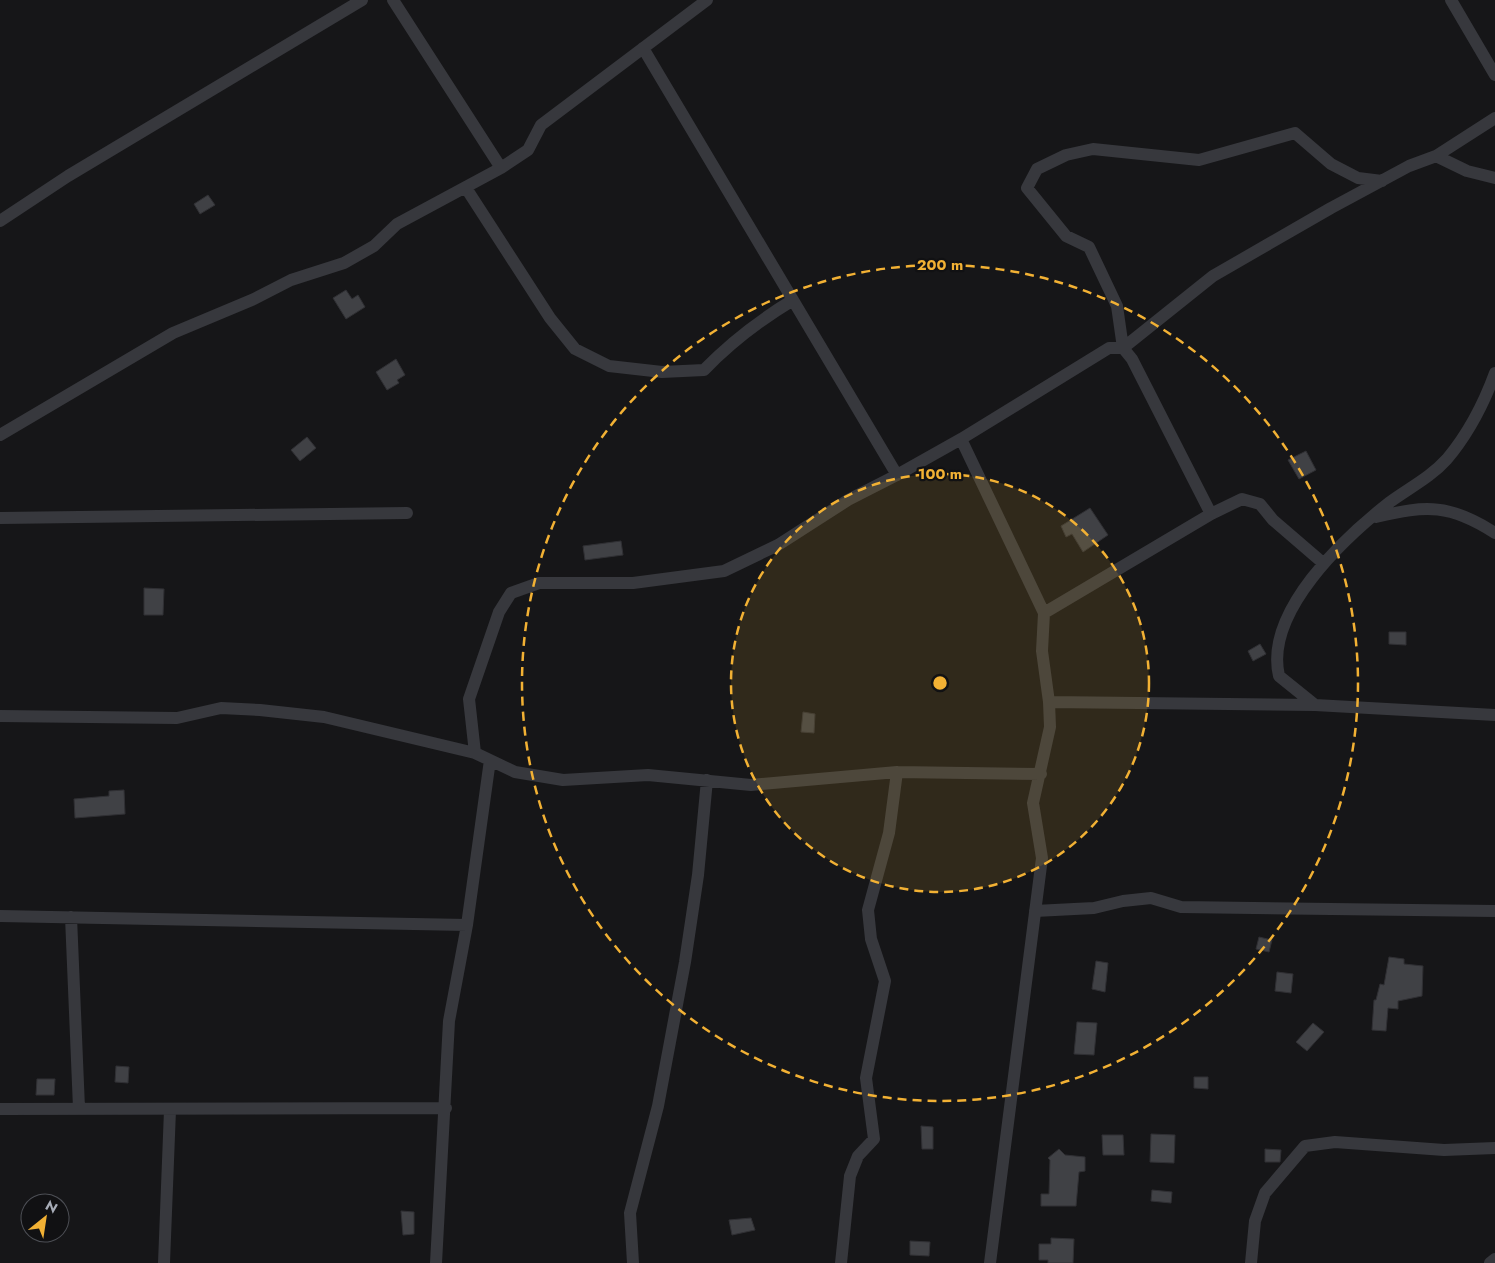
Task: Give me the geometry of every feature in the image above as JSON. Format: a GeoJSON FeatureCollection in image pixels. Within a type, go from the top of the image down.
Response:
{"type":"FeatureCollection","features":[{"type":"Feature","properties":{"kind":"street"},"geometry":{"type":"LineString","coordinates":[[0,221],[68,176],[362,0]]}},
{"type":"Feature","properties":{"kind":"street"},"geometry":{"type":"LineString","coordinates":[[393,0],[501,168]]}},
{"type":"Feature","properties":{"kind":"street"},"geometry":{"type":"LineString","coordinates":[[0,435],[173,333],[254,299],[291,280],[344,263],[374,246],[397,224],[501,168],[528,150],[541,125],[707,0]]}},
{"type":"Feature","properties":{"kind":"street"},"geometry":{"type":"LineString","coordinates":[[1450,0],[1495,75]]}},
{"type":"Feature","properties":{"kind":"street"},"geometry":{"type":"LineString","coordinates":[[643,48],[897,475]]}},
{"type":"Feature","properties":{"kind":"street"},"geometry":{"type":"LineString","coordinates":[[475,753],[469,699],[499,612],[511,593],[539,582],[633,583],[724,571],[778,546],[848,500],[961,439],[1109,348],[1123,348],[1213,276],[1409,166],[1436,156],[1495,118]]}},
{"type":"Feature","properties":{"kind":"street"},"geometry":{"type":"LineString","coordinates":[[1211,514],[1132,359],[1123,348],[1117,306],[1089,247],[1066,236],[1027,188],[1036,169],[1066,155],[1093,149],[1199,160],[1294,133],[1330,164],[1358,178],[1382,181]]}},
{"type":"Feature","properties":{"kind":"street"},"geometry":{"type":"LineString","coordinates":[[1436,156],[1467,171],[1495,178]]}},
{"type":"Feature","properties":{"kind":"street"},"geometry":{"type":"LineString","coordinates":[[466,188],[550,318],[575,349],[609,366],[662,372],[704,370],[727,347],[759,321],[793,300]]}},
{"type":"Feature","properties":{"kind":"street"},"geometry":{"type":"LineString","coordinates":[[1315,705],[1279,676],[1276,656],[1285,623],[1323,563],[1342,543],[1432,473],[1446,459],[1474,417],[1495,373]]}},
{"type":"Feature","properties":{"kind":"street"},"geometry":{"type":"LineString","coordinates":[[961,439],[1044,613],[1042,651],[1049,702],[1050,727],[1033,803],[1042,858],[990,1263]]}},
{"type":"Feature","properties":{"kind":"street"},"geometry":{"type":"LineString","coordinates":[[1044,613],[1211,514],[1242,499],[1260,504],[1273,520],[1323,563]]}},
{"type":"Feature","properties":{"kind":"street"},"geometry":{"type":"LineString","coordinates":[[1373,517],[1393,512],[1435,508],[1470,517],[1495,533]]}},
{"type":"Feature","properties":{"kind":"street"},"geometry":{"type":"LineString","coordinates":[[0,518],[407,513]]}},
{"type":"Feature","properties":{"kind":"street"},"geometry":{"type":"LineString","coordinates":[[1049,702],[1315,705],[1495,715]]}},
{"type":"Feature","properties":{"kind":"street"},"geometry":{"type":"LineString","coordinates":[[0,716],[177,718],[222,708],[324,717],[475,753],[515,772],[563,780],[648,775],[751,785],[897,772],[1041,774]]}},
{"type":"Feature","properties":{"kind":"street"},"geometry":{"type":"LineString","coordinates":[[436,1263],[446,1108],[449,1021],[467,925],[490,760]]}},
{"type":"Feature","properties":{"kind":"street"},"geometry":{"type":"LineString","coordinates":[[841,1263],[850,1176],[858,1156],[874,1139],[866,1078],[885,981],[870,939],[868,910],[890,833],[897,772]]}},
{"type":"Feature","properties":{"kind":"street"},"geometry":{"type":"LineString","coordinates":[[633,1263],[630,1213],[658,1106],[684,962],[698,875],[707,780]]}},
{"type":"Feature","properties":{"kind":"street"},"geometry":{"type":"LineString","coordinates":[[1035,911],[1094,908],[1123,901],[1151,898],[1181,907],[1495,911]]}},
{"type":"Feature","properties":{"kind":"street"},"geometry":{"type":"LineString","coordinates":[[0,916],[467,925]]}},
{"type":"Feature","properties":{"kind":"street"},"geometry":{"type":"LineString","coordinates":[[72,918],[79,1108]]}},
{"type":"Feature","properties":{"kind":"street"},"geometry":{"type":"LineString","coordinates":[[0,1110],[79,1108],[170,1110],[446,1108]]}},
{"type":"Feature","properties":{"kind":"street"},"geometry":{"type":"LineString","coordinates":[[164,1263],[170,1110]]}},
{"type":"Feature","properties":{"kind":"street"},"geometry":{"type":"LineString","coordinates":[[1251,1263],[1255,1222],[1265,1193],[1305,1146],[1336,1142],[1444,1150],[1495,1148]]}},
{"type":"Feature","properties":{"kind":"street"},"geometry":{"type":"LineString","coordinates":[[1490,1263],[1495,1259]]}},
{"type":"Feature","properties":{"kind":"building"},"geometry":{"type":"Polygon","coordinates":[[[208,195],[215,205],[200,214],[194,204],[208,195]]]}},
{"type":"Feature","properties":{"kind":"building"},"geometry":{"type":"Polygon","coordinates":[[[346,290],[352,299],[358,295],[365,307],[346,319],[333,298],[346,290]]]}},
{"type":"Feature","properties":{"kind":"building"},"geometry":{"type":"Polygon","coordinates":[[[396,359],[405,375],[397,380],[399,383],[387,390],[376,372],[396,359]]]}},
{"type":"Feature","properties":{"kind":"building"},"geometry":{"type":"Polygon","coordinates":[[[307,437],[316,448],[300,461],[291,450],[307,437]]]}},
{"type":"Feature","properties":{"kind":"building"},"geometry":{"type":"Polygon","coordinates":[[[1306,451],[1316,470],[1299,479],[1288,460],[1306,451]]]}},
{"type":"Feature","properties":{"kind":"building"},"geometry":{"type":"Polygon","coordinates":[[[1090,508],[1108,535],[1083,552],[1072,534],[1066,537],[1061,526],[1090,508]]]}},
{"type":"Feature","properties":{"kind":"building"},"geometry":{"type":"Polygon","coordinates":[[[621,541],[623,555],[585,560],[583,546],[621,541]]]}},
{"type":"Feature","properties":{"kind":"building"},"geometry":{"type":"Polygon","coordinates":[[[144,588],[164,589],[163,615],[144,615],[144,588]]]}},
{"type":"Feature","properties":{"kind":"building"},"geometry":{"type":"Polygon","coordinates":[[[1389,632],[1406,632],[1406,645],[1389,644],[1389,632]]]}},
{"type":"Feature","properties":{"kind":"building"},"geometry":{"type":"Polygon","coordinates":[[[1260,644],[1266,654],[1253,661],[1248,651],[1260,644]]]}},
{"type":"Feature","properties":{"kind":"building"},"geometry":{"type":"Polygon","coordinates":[[[803,712],[815,714],[814,733],[801,732],[803,712]]]}},
{"type":"Feature","properties":{"kind":"building"},"geometry":{"type":"Polygon","coordinates":[[[124,790],[125,814],[75,818],[74,799],[109,796],[109,791],[124,790]]]}},
{"type":"Feature","properties":{"kind":"building"},"geometry":{"type":"Polygon","coordinates":[[[1259,937],[1272,940],[1269,952],[1256,949],[1259,937]]]}},
{"type":"Feature","properties":{"kind":"building"},"geometry":{"type":"Polygon","coordinates":[[[1389,957],[1404,959],[1404,964],[1423,966],[1422,996],[1398,1001],[1398,1009],[1388,1008],[1386,1031],[1372,1030],[1374,1000],[1376,1000],[1380,984],[1384,985],[1389,957]]]}},
{"type":"Feature","properties":{"kind":"building"},"geometry":{"type":"Polygon","coordinates":[[[1096,961],[1108,963],[1105,992],[1092,989],[1096,961]]]}},
{"type":"Feature","properties":{"kind":"building"},"geometry":{"type":"Polygon","coordinates":[[[1277,972],[1293,974],[1291,993],[1275,991],[1277,972]]]}},
{"type":"Feature","properties":{"kind":"building"},"geometry":{"type":"Polygon","coordinates":[[[1077,1022],[1097,1023],[1094,1055],[1074,1054],[1077,1022]]]}},
{"type":"Feature","properties":{"kind":"building"},"geometry":{"type":"Polygon","coordinates":[[[1313,1023],[1324,1032],[1307,1051],[1296,1042],[1313,1023]]]}},
{"type":"Feature","properties":{"kind":"building"},"geometry":{"type":"Polygon","coordinates":[[[116,1066],[129,1067],[128,1083],[115,1082],[116,1066]]]}},
{"type":"Feature","properties":{"kind":"building"},"geometry":{"type":"Polygon","coordinates":[[[1194,1077],[1208,1077],[1208,1089],[1194,1088],[1194,1077]]]}},
{"type":"Feature","properties":{"kind":"building"},"geometry":{"type":"Polygon","coordinates":[[[37,1079],[55,1079],[54,1095],[36,1095],[37,1079]]]}},
{"type":"Feature","properties":{"kind":"building"},"geometry":{"type":"Polygon","coordinates":[[[921,1126],[933,1127],[933,1149],[922,1149],[921,1126]]]}},
{"type":"Feature","properties":{"kind":"building"},"geometry":{"type":"Polygon","coordinates":[[[1151,1134],[1175,1135],[1174,1163],[1150,1162],[1151,1134]]]}},
{"type":"Feature","properties":{"kind":"building"},"geometry":{"type":"Polygon","coordinates":[[[1102,1135],[1123,1135],[1124,1155],[1103,1155],[1102,1135]]]}},
{"type":"Feature","properties":{"kind":"building"},"geometry":{"type":"Polygon","coordinates":[[[1059,1149],[1065,1155],[1085,1157],[1085,1171],[1079,1172],[1076,1206],[1041,1206],[1041,1194],[1049,1194],[1050,1160],[1048,1158],[1059,1149]]]}},
{"type":"Feature","properties":{"kind":"building"},"geometry":{"type":"Polygon","coordinates":[[[1265,1149],[1281,1150],[1280,1162],[1265,1162],[1265,1149]]]}},
{"type":"Feature","properties":{"kind":"building"},"geometry":{"type":"Polygon","coordinates":[[[1152,1190],[1172,1192],[1171,1203],[1151,1201],[1152,1190]]]}},
{"type":"Feature","properties":{"kind":"building"},"geometry":{"type":"Polygon","coordinates":[[[401,1211],[414,1212],[414,1234],[403,1235],[401,1211]]]}},
{"type":"Feature","properties":{"kind":"building"},"geometry":{"type":"Polygon","coordinates":[[[751,1218],[755,1230],[732,1235],[729,1220],[751,1218]]]}},
{"type":"Feature","properties":{"kind":"building"},"geometry":{"type":"Polygon","coordinates":[[[1051,1238],[1074,1239],[1073,1263],[1048,1263],[1048,1260],[1039,1260],[1039,1244],[1051,1244],[1051,1238]]]}},
{"type":"Feature","properties":{"kind":"building"},"geometry":{"type":"Polygon","coordinates":[[[910,1241],[930,1242],[929,1256],[910,1255],[910,1241]]]}}]}
